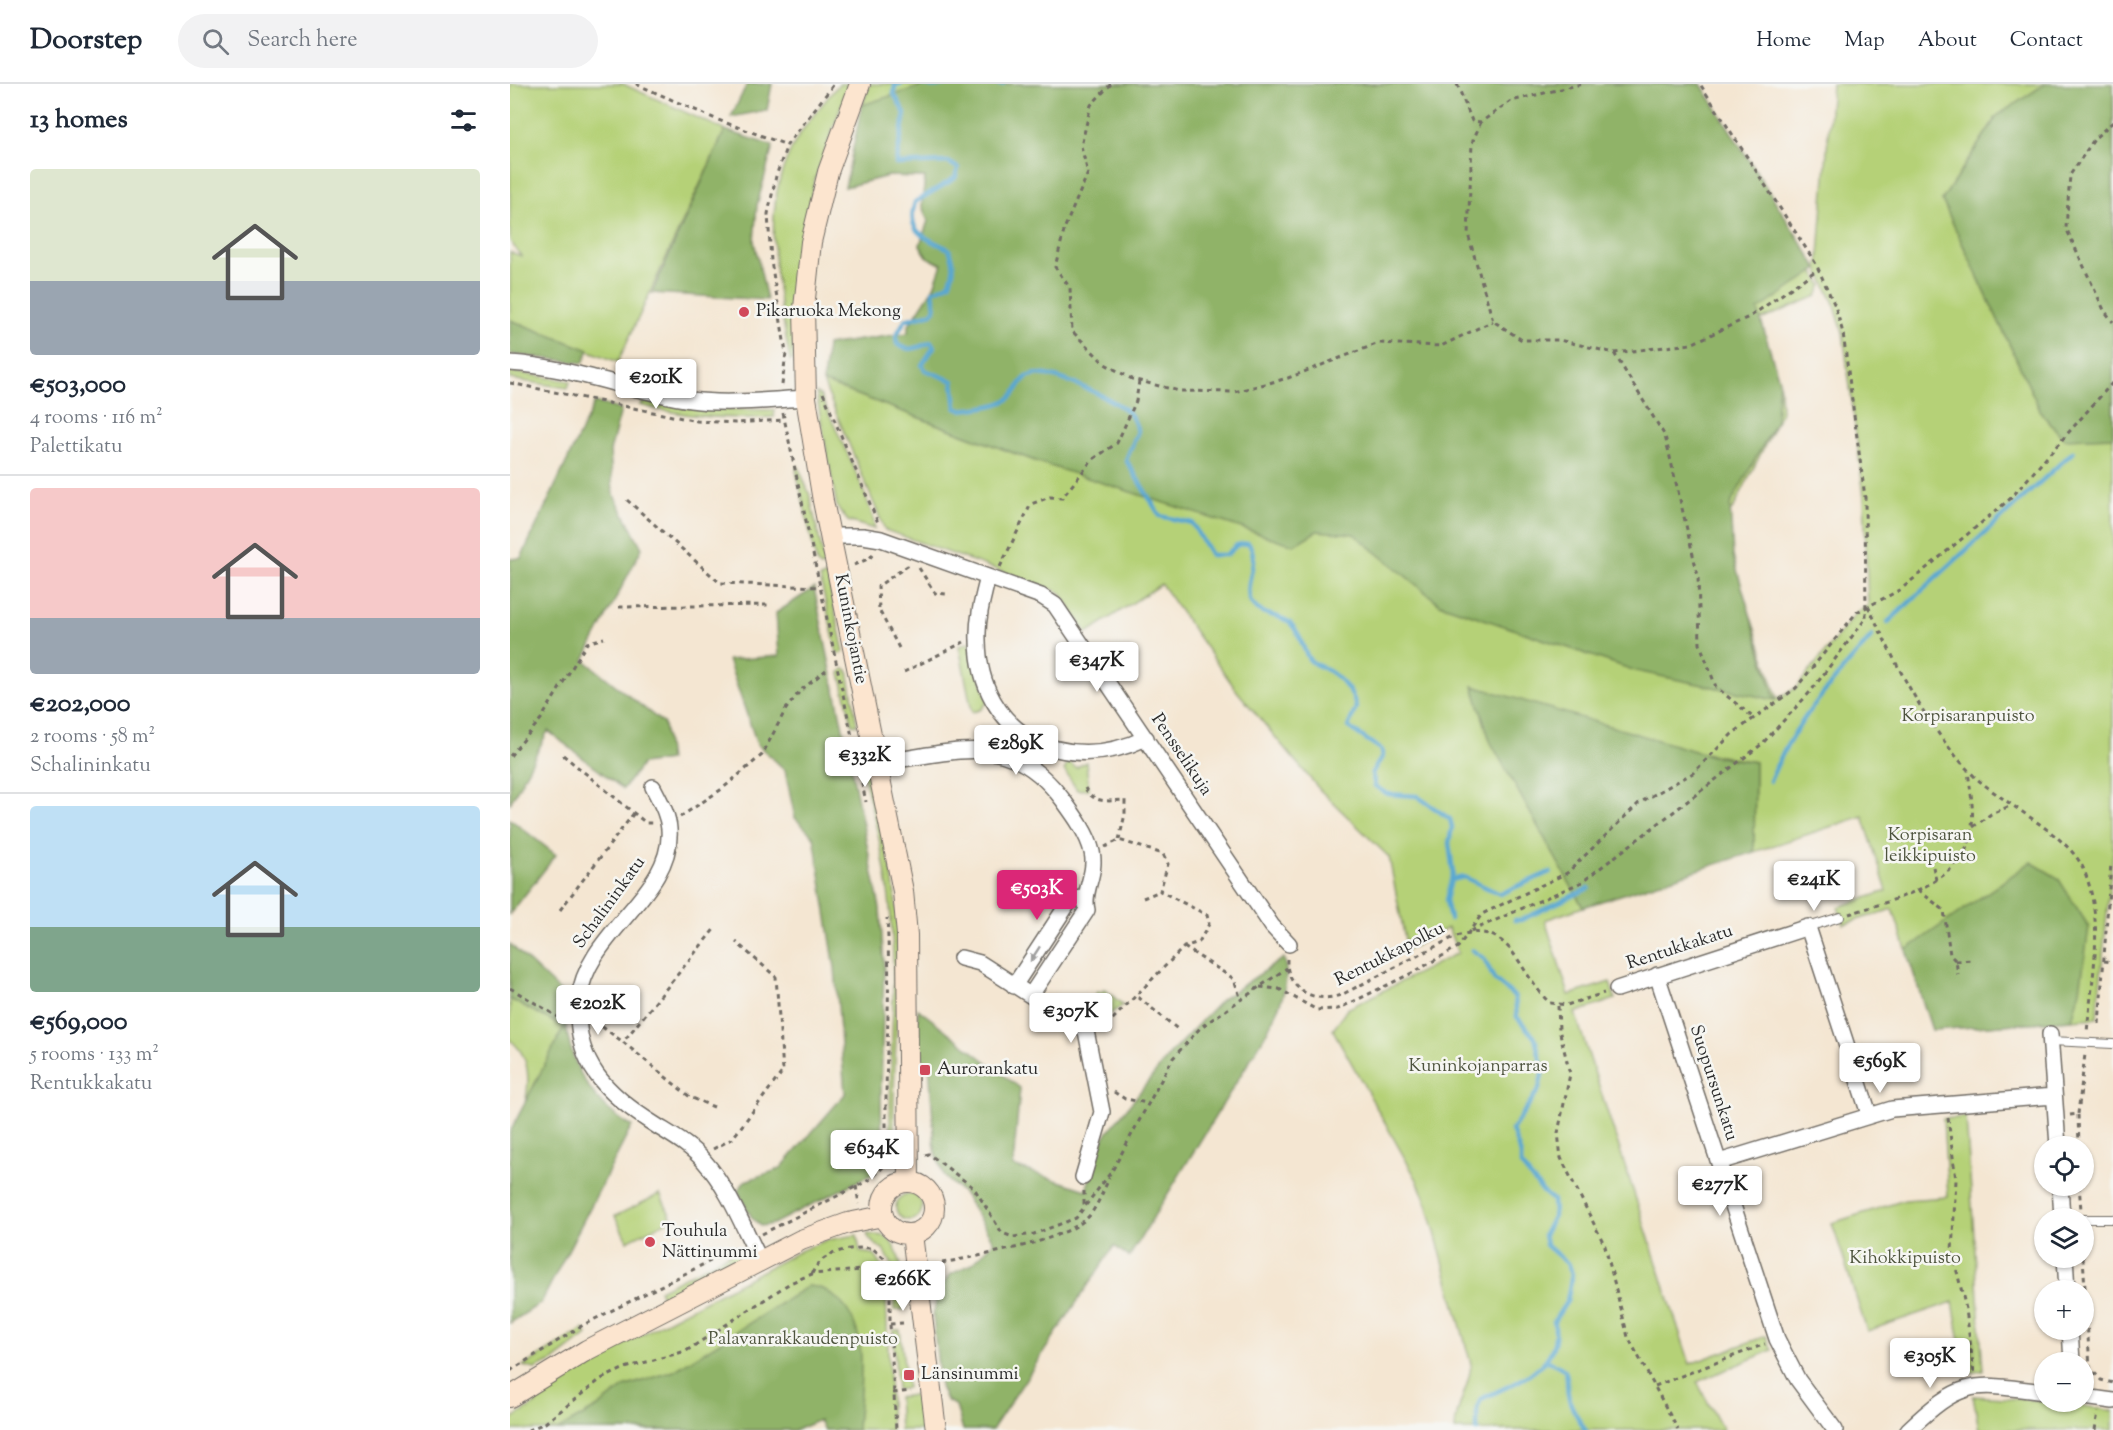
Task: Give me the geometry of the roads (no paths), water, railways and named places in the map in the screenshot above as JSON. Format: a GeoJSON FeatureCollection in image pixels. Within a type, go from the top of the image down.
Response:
{"type":"FeatureCollection","features":[{"type":"Feature","properties":{"kind":"main road","name":"Kuninkojantie"},"geometry":{"type":"LineString","coordinates":[[860,84],[828,172],[811,242],[804,308],[814,395],[809,428],[898,857],[907,935],[909,1182]]}},
{"type":"Feature","properties":{"kind":"main road"},"geometry":{"type":"LineString","coordinates":[[909,1182],[928,1190],[934,1203],[929,1224],[912,1234],[897,1232],[883,1216],[883,1202],[890,1189],[909,1182]]}},
{"type":"Feature","properties":{"kind":"main road"},"geometry":{"type":"LineString","coordinates":[[510,1397],[587,1350],[760,1260],[822,1231],[883,1216]]}},
{"type":"Feature","properties":{"kind":"main road"},"geometry":{"type":"LineString","coordinates":[[912,1234],[936,1430]]}},
{"type":"Feature","properties":{"kind":"street"},"geometry":{"type":"LineString","coordinates":[[510,363],[551,369],[693,400],[730,402],[814,395]]}},
{"type":"Feature","properties":{"kind":"street","name":"Pensselikuja"},"geometry":{"type":"LineString","coordinates":[[830,536],[863,536],[881,539],[1041,596],[1055,605],[1272,926],[1288,944]]}},
{"type":"Feature","properties":{"kind":"street"},"geometry":{"type":"LineString","coordinates":[[991,578],[981,605],[978,640],[985,681],[995,701],[1009,720],[1033,740],[1067,753],[1090,754],[1120,749],[1146,738]]}},
{"type":"Feature","properties":{"kind":"street"},"geometry":{"type":"LineString","coordinates":[[1021,760],[1033,740]]}},
{"type":"Feature","properties":{"kind":"street"},"geometry":{"type":"LineString","coordinates":[[879,762],[984,749],[1021,760],[1041,775],[1058,793],[1085,834],[1092,852],[1093,876],[1084,898],[1087,910],[1031,995]]}},
{"type":"Feature","properties":{"kind":"street","name":"Schalininkatu"},"geometry":{"type":"LineString","coordinates":[[653,787],[668,823],[667,851],[661,868],[588,964],[579,999],[579,1029],[588,1062],[610,1093],[703,1159],[719,1180],[760,1260]]}},
{"type":"Feature","properties":{"kind":"street"},"geometry":{"type":"LineString","coordinates":[[1014,986],[1071,899],[1084,898]]}},
{"type":"Feature","properties":{"kind":"street"},"geometry":{"type":"LineString","coordinates":[[1808,927],[1869,1114]]}},
{"type":"Feature","properties":{"kind":"street","name":"Rentukkakatu"},"geometry":{"type":"LineString","coordinates":[[1617,989],[1808,927]]}},
{"type":"Feature","properties":{"kind":"street"},"geometry":{"type":"LineString","coordinates":[[961,958],[980,963],[1086,1031],[1102,1112],[1083,1178]]}},
{"type":"Feature","properties":{"kind":"street","name":"Suopursunkatu"},"geometry":{"type":"LineString","coordinates":[[1657,975],[1777,1339],[1798,1380],[1835,1430]]}},
{"type":"Feature","properties":{"kind":"street"},"geometry":{"type":"LineString","coordinates":[[2051,1038],[2057,1136]]}},
{"type":"Feature","properties":{"kind":"street"},"geometry":{"type":"LineString","coordinates":[[1719,1162],[1892,1108],[2054,1096]]}},
{"type":"Feature","properties":{"kind":"street"},"geometry":{"type":"LineString","coordinates":[[1908,1430],[1949,1394],[1975,1387],[2034,1391]]}},
{"type":"Feature","properties":{"kind":"street"},"geometry":{"type":"LineString","coordinates":[[2094,1398],[2113,1401]]}},
{"type":"Feature","properties":{"kind":"lane"},"geometry":{"type":"LineString","coordinates":[[1808,927],[1840,917]]}},
{"type":"Feature","properties":{"kind":"lane"},"geometry":{"type":"LineString","coordinates":[[2051,1038],[2113,1044]]}},
{"type":"Feature","properties":{"kind":"lane"},"geometry":{"type":"LineString","coordinates":[[2094,1219],[2113,1219]]}},
{"type":"Feature","properties":{"kind":"waterway"},"geometry":{"type":"LineString","coordinates":[[900,84],[895,85],[894,94],[905,113],[896,164],[948,162],[958,168],[955,178],[915,202],[913,212],[915,228],[925,237],[949,249],[954,266],[951,279],[949,284],[933,291],[935,308],[932,313],[905,320],[896,336],[897,344],[909,349],[931,342],[934,347],[922,365],[925,370],[953,381],[956,408],[961,410],[986,407],[1005,401],[1013,395],[1025,379],[1041,374],[1081,386],[1108,399],[1129,413],[1138,431],[1126,460],[1160,516],[1192,523],[1211,555],[1226,555],[1237,545],[1248,543],[1253,558],[1249,598],[1261,612],[1290,623],[1297,631],[1311,661],[1333,674],[1350,692],[1356,708],[1348,727],[1382,750],[1382,757],[1372,773],[1375,786],[1387,794],[1417,796],[1450,819],[1452,827],[1449,843],[1453,872],[1446,900],[1450,919]]}},
{"type":"Feature","properties":{"kind":"waterway"},"geometry":{"type":"LineString","coordinates":[[923,84],[933,87],[950,84]]}},
{"type":"Feature","properties":{"kind":"waterway"},"geometry":{"type":"LineString","coordinates":[[997,84],[1003,84]]}},
{"type":"Feature","properties":{"kind":"waterway"},"geometry":{"type":"LineString","coordinates":[[1888,622],[2073,452]]}},
{"type":"Feature","properties":{"kind":"waterway"},"geometry":{"type":"LineString","coordinates":[[1770,781],[1779,760],[1802,722],[1828,687],[1872,636]]}},
{"type":"Feature","properties":{"kind":"waterway"},"geometry":{"type":"LineString","coordinates":[[1451,880],[1464,877],[1500,894],[1550,872]]}},
{"type":"Feature","properties":{"kind":"waterway"},"geometry":{"type":"LineString","coordinates":[[1515,920],[1521,920],[1589,888]]}},
{"type":"Feature","properties":{"kind":"waterway"},"geometry":{"type":"LineString","coordinates":[[1472,950],[1484,958],[1494,979],[1515,997],[1517,1017],[1535,1038],[1543,1070],[1539,1089],[1512,1130],[1521,1155],[1521,1165],[1542,1191],[1553,1200],[1554,1215],[1544,1235],[1546,1245],[1567,1263],[1572,1274],[1567,1301],[1554,1321],[1555,1337],[1552,1350],[1534,1371],[1508,1387],[1481,1399],[1477,1408],[1477,1430]]}},
{"type":"Feature","properties":{"kind":"waterway"},"geometry":{"type":"LineString","coordinates":[[1548,1361],[1565,1372],[1570,1403],[1585,1430]]}},
{"type":"Feature","properties":{"kind":"place","name":"Pikaruoka Mekong"},"geometry":{"type":"Point","coordinates":[744,312]}},
{"type":"Feature","properties":{"kind":"place","name":"Aurorankatu"},"geometry":{"type":"Point","coordinates":[925,1070]}},
{"type":"Feature","properties":{"kind":"place","name":"Touhula Nättinummi"},"geometry":{"type":"Point","coordinates":[650,1242]}},
{"type":"Feature","properties":{"kind":"place","name":"Länsinummi"},"geometry":{"type":"Point","coordinates":[909,1375]}},
{"type":"Feature","properties":{"kind":"park label","name":"Korpisaranpuisto"},"geometry":{"type":"Point","coordinates":[1968,717]}},
{"type":"Feature","properties":{"kind":"park label","name":"Korpisaran leikkipuisto"},"geometry":{"type":"Point","coordinates":[1930,846]}},
{"type":"Feature","properties":{"kind":"park label","name":"Kuninkojanparras"},"geometry":{"type":"Point","coordinates":[1478,1067]}},
{"type":"Feature","properties":{"kind":"park label","name":"Kihokkipuisto"},"geometry":{"type":"Point","coordinates":[1905,1259]}},
{"type":"Feature","properties":{"kind":"park label","name":"Palavanrakkaudenpuisto"},"geometry":{"type":"Point","coordinates":[803,1340]}}]}
